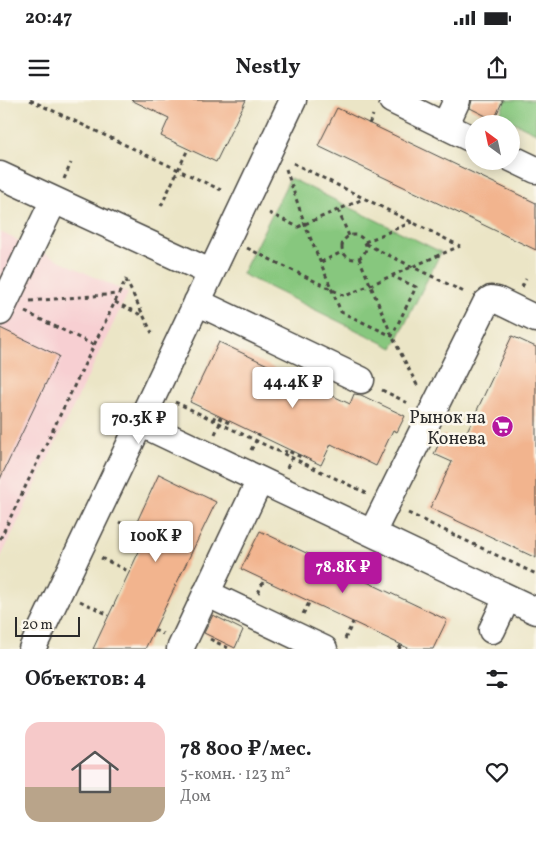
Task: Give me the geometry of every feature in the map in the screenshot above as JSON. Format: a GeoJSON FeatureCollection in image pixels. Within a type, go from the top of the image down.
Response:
{"type":"FeatureCollection","features":[{"type":"Feature","properties":{"kind":"street"},"geometry":{"type":"LineString","coordinates":[[32,649],[293,100]]}},
{"type":"Feature","properties":{"kind":"street"},"geometry":{"type":"LineString","coordinates":[[392,100],[465,136]]}},
{"type":"Feature","properties":{"kind":"street"},"geometry":{"type":"LineString","coordinates":[[445,126],[457,100]]}},
{"type":"Feature","properties":{"kind":"street"},"geometry":{"type":"LineString","coordinates":[[520,162],[536,170]]}},
{"type":"Feature","properties":{"kind":"street"},"geometry":{"type":"LineString","coordinates":[[0,175],[210,272]]}},
{"type":"Feature","properties":{"kind":"street"},"geometry":{"type":"LineString","coordinates":[[2,308],[54,200]]}},
{"type":"Feature","properties":{"kind":"street"},"geometry":{"type":"LineString","coordinates":[[372,533],[486,303],[491,299],[497,300],[536,319]]}},
{"type":"Feature","properties":{"kind":"street"},"geometry":{"type":"LineString","coordinates":[[197,302],[361,380]]}},
{"type":"Feature","properties":{"kind":"street"},"geometry":{"type":"LineString","coordinates":[[140,423],[536,611]]}},
{"type":"Feature","properties":{"kind":"street"},"geometry":{"type":"LineString","coordinates":[[180,649],[260,480]]}},
{"type":"Feature","properties":{"kind":"street"},"geometry":{"type":"LineString","coordinates":[[206,593],[333,646]]}},
{"type":"Feature","properties":{"kind":"street"},"geometry":{"type":"LineString","coordinates":[[492,630],[507,598]]}},
{"type":"Feature","properties":{"kind":"path"},"geometry":{"type":"LineString","coordinates":[[30,100],[221,190]]}},
{"type":"Feature","properties":{"kind":"path"},"geometry":{"type":"LineString","coordinates":[[272,145],[288,174],[305,224],[341,312],[392,336]]}},
{"type":"Feature","properties":{"kind":"path"},"geometry":{"type":"LineString","coordinates":[[161,206],[188,149]]}},
{"type":"Feature","properties":{"kind":"path"},"geometry":{"type":"LineString","coordinates":[[228,239],[344,296],[460,246],[293,163]]}},
{"type":"Feature","properties":{"kind":"path"},"geometry":{"type":"LineString","coordinates":[[269,213],[298,227],[363,198]]}},
{"type":"Feature","properties":{"kind":"path"},"geometry":{"type":"LineString","coordinates":[[338,210],[349,236]]}},
{"type":"Feature","properties":{"kind":"path"},"geometry":{"type":"LineString","coordinates":[[365,243],[412,222]]}},
{"type":"Feature","properties":{"kind":"path"},"geometry":{"type":"LineString","coordinates":[[342,252],[342,244],[349,236],[356,235],[365,243],[486,303]]}},
{"type":"Feature","properties":{"kind":"path"},"geometry":{"type":"LineString","coordinates":[[342,252],[351,259],[359,258],[365,253],[365,243]]}},
{"type":"Feature","properties":{"kind":"path"},"geometry":{"type":"LineString","coordinates":[[321,262],[342,252]]}},
{"type":"Feature","properties":{"kind":"path"},"geometry":{"type":"LineString","coordinates":[[359,258],[392,336],[431,414]]}},
{"type":"Feature","properties":{"kind":"path"},"geometry":{"type":"LineString","coordinates":[[392,276],[416,287],[392,336]]}},
{"type":"Feature","properties":{"kind":"path"},"geometry":{"type":"LineString","coordinates":[[0,539],[126,279],[152,333]]}},
{"type":"Feature","properties":{"kind":"path"},"geometry":{"type":"LineString","coordinates":[[2,308],[118,294]]}},
{"type":"Feature","properties":{"kind":"path"},"geometry":{"type":"LineString","coordinates":[[115,302],[144,316]]}},
{"type":"Feature","properties":{"kind":"path"},"geometry":{"type":"LineString","coordinates":[[2,308],[94,345]]}},
{"type":"Feature","properties":{"kind":"path"},"geometry":{"type":"LineString","coordinates":[[361,380],[431,414]]}},
{"type":"Feature","properties":{"kind":"path"},"geometry":{"type":"LineString","coordinates":[[169,398],[536,574]]}},
{"type":"Feature","properties":{"kind":"path"},"geometry":{"type":"LineString","coordinates":[[213,420],[215,416],[222,419],[229,423],[228,427]]}},
{"type":"Feature","properties":{"kind":"path"},"geometry":{"type":"LineString","coordinates":[[256,440],[259,435]]}},
{"type":"Feature","properties":{"kind":"path"},"geometry":{"type":"LineString","coordinates":[[285,454],[286,450],[294,453],[301,457],[299,461]]}},
{"type":"Feature","properties":{"kind":"path"},"geometry":{"type":"LineString","coordinates":[[122,524],[133,529]]}},
{"type":"Feature","properties":{"kind":"path"},"geometry":{"type":"LineString","coordinates":[[95,555],[130,572]]}},
{"type":"Feature","properties":{"kind":"path"},"geometry":{"type":"LineString","coordinates":[[74,598],[109,615]]}},
{"type":"Feature","properties":{"kind":"path"},"geometry":{"type":"LineString","coordinates":[[333,646],[353,622]]}},
{"type":"Feature","properties":{"kind":"shaded area"},"geometry":{"type":"Polygon","coordinates":[[[0,232],[128,293],[0,559],[0,232]]]}},
{"type":"Feature","properties":{"kind":"green space"},"geometry":{"type":"Polygon","coordinates":[[[506,100],[536,100],[536,133],[520,125],[520,115],[499,115],[506,100]]]}},
{"type":"Feature","properties":{"kind":"green space"},"geometry":{"type":"Polygon","coordinates":[[[290,178],[441,252],[393,348],[242,274],[290,178]]]}},
{"type":"Feature","properties":{"kind":"building"},"geometry":{"type":"Polygon","coordinates":[[[131,100],[246,100],[216,162],[161,136],[169,118],[131,100]]]}},
{"type":"Feature","properties":{"kind":"building"},"geometry":{"type":"Polygon","coordinates":[[[472,100],[503,100],[496,115],[484,115],[470,108],[472,100]]]}},
{"type":"Feature","properties":{"kind":"building"},"geometry":{"type":"Polygon","coordinates":[[[337,108],[536,203],[536,250],[318,146],[337,108]]]}},
{"type":"Feature","properties":{"kind":"building"},"geometry":{"type":"Polygon","coordinates":[[[0,328],[59,356],[0,479],[0,328]]]}},
{"type":"Feature","properties":{"kind":"building","name":"Рынок на Конева"},"geometry":{"type":"Polygon","coordinates":[[[512,336],[536,347],[536,558],[430,508],[452,462],[434,454],[443,435],[461,444],[512,336]]]}},
{"type":"Feature","properties":{"kind":"building"},"geometry":{"type":"Polygon","coordinates":[[[219,342],[350,404],[354,394],[361,395],[405,416],[397,432],[393,430],[376,466],[331,444],[321,465],[190,402],[219,342]]]}},
{"type":"Feature","properties":{"kind":"building"},"geometry":{"type":"Polygon","coordinates":[[[159,474],[216,502],[145,649],[93,649],[142,545],[129,539],[159,474]]]}},
{"type":"Feature","properties":{"kind":"building"},"geometry":{"type":"Polygon","coordinates":[[[260,531],[447,620],[433,649],[410,649],[241,569],[260,531]]]}},
{"type":"Feature","properties":{"kind":"building"},"geometry":{"type":"Polygon","coordinates":[[[213,615],[243,630],[235,648],[204,633],[213,615]]]}},
{"type":"Feature","properties":{"kind":"place","name":"Рынок на Конева"},"geometry":{"type":"Point","coordinates":[502,427]}}]}
